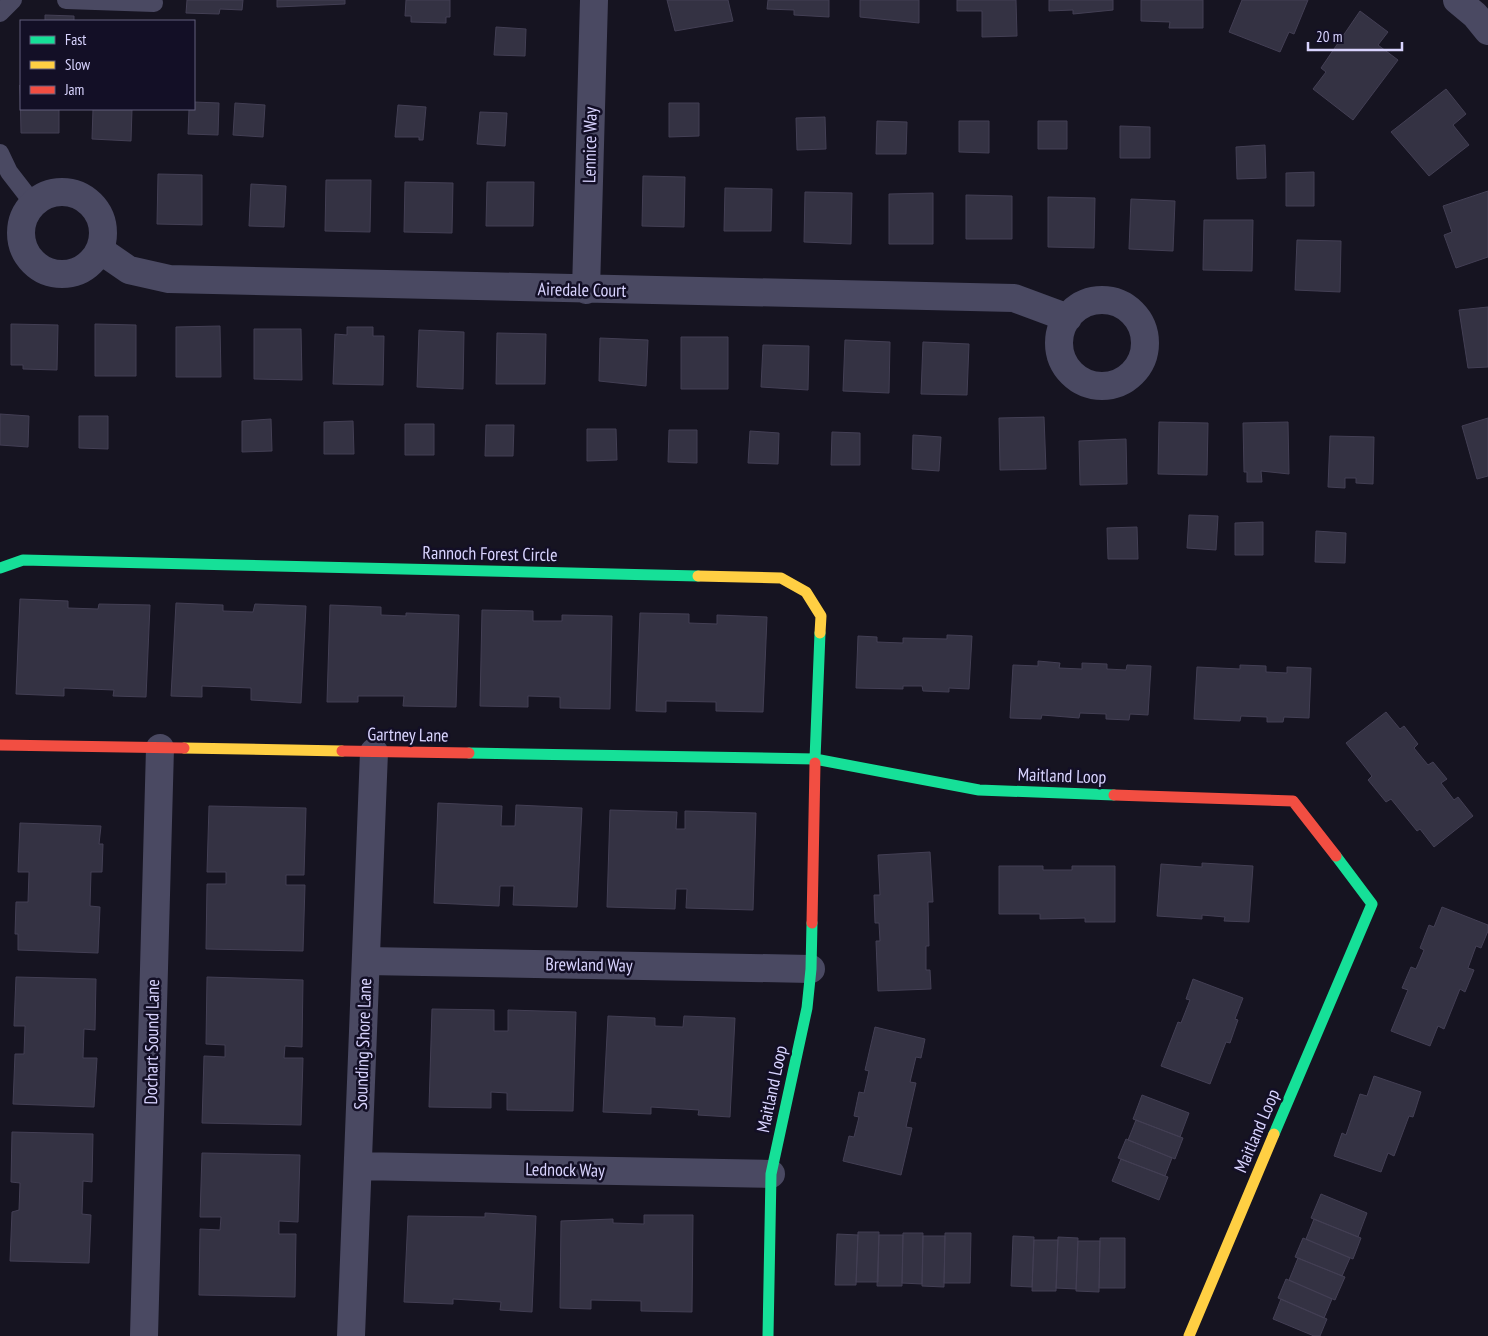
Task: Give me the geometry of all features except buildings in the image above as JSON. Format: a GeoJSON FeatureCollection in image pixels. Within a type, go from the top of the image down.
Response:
{"type":"FeatureCollection","features":[{"type":"Feature","properties":{"kind":"street","name":"Lennice Way"},"geometry":{"type":"LineString","coordinates":[[586,290],[594,0]]}},
{"type":"Feature","properties":{"kind":"street"},"geometry":{"type":"LineString","coordinates":[[1457,0],[1488,31]]}},
{"type":"Feature","properties":{"kind":"street"},"geometry":{"type":"LineString","coordinates":[[59,191],[73,192],[86,199],[96,209],[102,222],[104,236],[100,250],[93,261],[82,269],[70,274],[56,274],[44,270],[33,263],[25,252],[21,239],[21,226],[25,214],[33,203],[45,195],[59,191]]}},
{"type":"Feature","properties":{"kind":"street","name":"Airedale Court"},"geometry":{"type":"LineString","coordinates":[[100,250],[129,270],[169,279],[586,290],[1014,298],[1068,318]]}},
{"type":"Feature","properties":{"kind":"street","name":"Rannoch Forest Circle"},"geometry":{"type":"LineString","coordinates":[[0,568],[23,560],[781,578],[806,592],[822,616],[815,759]]}},
{"type":"Feature","properties":{"kind":"street","name":"Gartney Lane"},"geometry":{"type":"LineString","coordinates":[[0,745],[815,759]]}},
{"type":"Feature","properties":{"kind":"street","name":"Dochart Sound Lane"},"geometry":{"type":"LineString","coordinates":[[144,1336],[160,748]]}},
{"type":"Feature","properties":{"kind":"street","name":"Sounding Shore Lane"},"geometry":{"type":"LineString","coordinates":[[352,1336],[374,752]]}},
{"type":"Feature","properties":{"kind":"street","name":"Maitland Loop"},"geometry":{"type":"LineString","coordinates":[[768,1336],[771,1174],[807,1008],[811,969],[815,759],[979,790],[1293,801],[1372,904],[1189,1336]]}},
{"type":"Feature","properties":{"kind":"street","name":"Brewland Way"},"geometry":{"type":"LineString","coordinates":[[366,961],[811,969]]}},
{"type":"Feature","properties":{"kind":"street","name":"Lednock Way"},"geometry":{"type":"LineString","coordinates":[[358,1166],[771,1174]]}},
{"type":"Feature","properties":{"kind":"lane"},"geometry":{"type":"LineString","coordinates":[[0,13],[13,0]]}},
{"type":"Feature","properties":{"kind":"lane"},"geometry":{"type":"LineString","coordinates":[[66,0],[154,3]]}},
{"type":"Feature","properties":{"kind":"lane"},"geometry":{"type":"LineString","coordinates":[[0,153],[9,172],[33,203]]}},
{"type":"Feature","properties":{"kind":"traffic: fast"},"geometry":{"type":"LineString","coordinates":[[0,568],[23,560],[698,576]]}},
{"type":"Feature","properties":{"kind":"traffic: fast"},"geometry":{"type":"LineString","coordinates":[[469,753],[815,759],[820,633]]}},
{"type":"Feature","properties":{"kind":"traffic: fast"},"geometry":{"type":"LineString","coordinates":[[815,763],[815,759],[979,790],[1114,795]]}},
{"type":"Feature","properties":{"kind":"traffic: fast"},"geometry":{"type":"LineString","coordinates":[[1274,1134],[1372,904],[1336,856]]}},
{"type":"Feature","properties":{"kind":"traffic: fast"},"geometry":{"type":"LineString","coordinates":[[768,1336],[771,1174],[807,1008],[811,969],[812,923]]}},
{"type":"Feature","properties":{"kind":"traffic: slow"},"geometry":{"type":"LineString","coordinates":[[698,576],[781,578],[806,592],[821,616],[820,633]]}},
{"type":"Feature","properties":{"kind":"traffic: slow"},"geometry":{"type":"LineString","coordinates":[[184,748],[342,751]]}},
{"type":"Feature","properties":{"kind":"traffic: slow"},"geometry":{"type":"LineString","coordinates":[[1189,1336],[1274,1134]]}},
{"type":"Feature","properties":{"kind":"traffic: jam"},"geometry":{"type":"LineString","coordinates":[[0,745],[184,748]]}},
{"type":"Feature","properties":{"kind":"traffic: jam"},"geometry":{"type":"LineString","coordinates":[[342,751],[469,753]]}},
{"type":"Feature","properties":{"kind":"traffic: jam"},"geometry":{"type":"LineString","coordinates":[[812,923],[815,763]]}},
{"type":"Feature","properties":{"kind":"traffic: jam"},"geometry":{"type":"LineString","coordinates":[[1114,795],[1293,801],[1336,856]]}}]}
